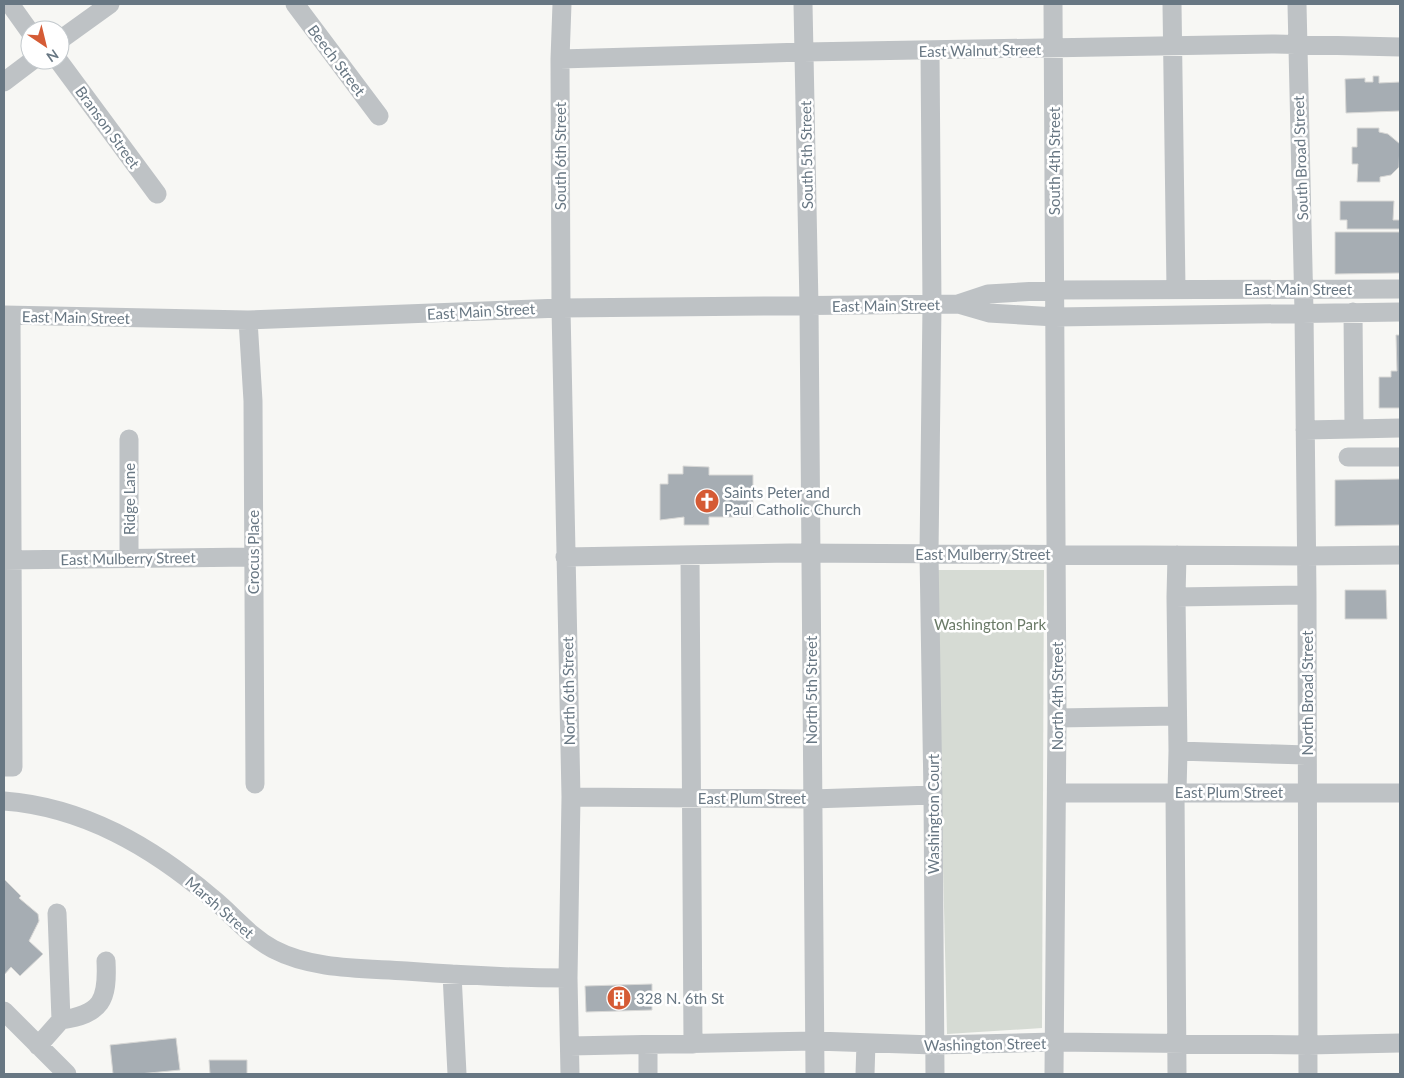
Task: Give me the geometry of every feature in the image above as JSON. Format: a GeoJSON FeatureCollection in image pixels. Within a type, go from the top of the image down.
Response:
{"type":"FeatureCollection","features":[{"type":"Feature","properties":{"kind":"street"},"geometry":{"type":"LineString","coordinates":[[10,4],[21,20]]}},
{"type":"Feature","properties":{"kind":"street"},"geometry":{"type":"LineString","coordinates":[[70,33],[110,4]]}},
{"type":"Feature","properties":{"kind":"street","name":"Beech Street"},"geometry":{"type":"LineString","coordinates":[[295,4],[379,116]]}},
{"type":"Feature","properties":{"kind":"street","name":"South 6th Street"},"geometry":{"type":"LineString","coordinates":[[562,4],[560,59],[562,308]]}},
{"type":"Feature","properties":{"kind":"street","name":"South 5th Street"},"geometry":{"type":"LineString","coordinates":[[803,4],[808,306]]}},
{"type":"Feature","properties":{"kind":"street","name":"South 4th Street"},"geometry":{"type":"LineString","coordinates":[[1053,4],[1056,318]]}},
{"type":"Feature","properties":{"kind":"street"},"geometry":{"type":"LineString","coordinates":[[1172,4],[1176,289]]}},
{"type":"Feature","properties":{"kind":"street","name":"South Broad Street"},"geometry":{"type":"LineString","coordinates":[[1297,4],[1296,45],[1304,312]]}},
{"type":"Feature","properties":{"kind":"street","name":"East Walnut Street"},"geometry":{"type":"LineString","coordinates":[[560,59],[804,52],[1053,50],[1296,45],[1400,47]]}},
{"type":"Feature","properties":{"kind":"street","name":"Washington Court"},"geometry":{"type":"LineString","coordinates":[[930,51],[932,304],[929,554],[934,795],[935,1074]]}},
{"type":"Feature","properties":{"kind":"street"},"geometry":{"type":"LineString","coordinates":[[4,82],[20,70]]}},
{"type":"Feature","properties":{"kind":"street","name":"Branson Street"},"geometry":{"type":"LineString","coordinates":[[65,70],[157,194]]}},
{"type":"Feature","properties":{"kind":"street","name":"East Main Street"},"geometry":{"type":"LineString","coordinates":[[958,304],[988,294],[1055,290],[1400,289]]}},
{"type":"Feature","properties":{"kind":"street","name":"East Main Street"},"geometry":{"type":"LineString","coordinates":[[7,316],[248,320],[562,308],[932,304],[958,304],[989,313],[1056,318],[1304,312],[1400,312]]}},
{"type":"Feature","properties":{"kind":"street","name":"North 5th Street"},"geometry":{"type":"LineString","coordinates":[[808,306],[815,1074]]}},
{"type":"Feature","properties":{"kind":"street","name":"North 6th Street"},"geometry":{"type":"LineString","coordinates":[[562,308],[565,557],[571,797],[568,978],[570,1074]]}},
{"type":"Feature","properties":{"kind":"street","name":"North Broad Street"},"geometry":{"type":"LineString","coordinates":[[1304,312],[1307,595],[1308,1074]]}},
{"type":"Feature","properties":{"kind":"street"},"geometry":{"type":"LineString","coordinates":[[1353,312],[1360,429],[1367,457]]}},
{"type":"Feature","properties":{"kind":"street"},"geometry":{"type":"LineString","coordinates":[[7,316],[8,767]]}},
{"type":"Feature","properties":{"kind":"street","name":"North 4th Street"},"geometry":{"type":"LineString","coordinates":[[1054,1074],[1058,793],[1056,318]]}},
{"type":"Feature","properties":{"kind":"street","name":"Crocus Place"},"geometry":{"type":"LineString","coordinates":[[248,320],[253,401],[252,557],[255,784]]}},
{"type":"Feature","properties":{"kind":"street"},"geometry":{"type":"LineString","coordinates":[[1305,430],[1400,428]]}},
{"type":"Feature","properties":{"kind":"street","name":"Ridge Lane"},"geometry":{"type":"LineString","coordinates":[[129,439],[129,558]]}},
{"type":"Feature","properties":{"kind":"street"},"geometry":{"type":"LineString","coordinates":[[1348,457],[1400,457]]}},
{"type":"Feature","properties":{"kind":"street","name":"East Mulberry Street"},"geometry":{"type":"LineString","coordinates":[[565,557],[810,553],[1306,556],[1400,554]]}},
{"type":"Feature","properties":{"kind":"street"},"geometry":{"type":"LineString","coordinates":[[690,555],[693,798],[693,1044]]}},
{"type":"Feature","properties":{"kind":"street"},"geometry":{"type":"LineString","coordinates":[[1177,555],[1177,1074]]}},
{"type":"Feature","properties":{"kind":"street","name":"East Mulberry Street"},"geometry":{"type":"LineString","coordinates":[[8,560],[252,557]]}},
{"type":"Feature","properties":{"kind":"street"},"geometry":{"type":"LineString","coordinates":[[1176,596],[1307,595]]}},
{"type":"Feature","properties":{"kind":"street"},"geometry":{"type":"LineString","coordinates":[[1058,718],[1177,716]]}},
{"type":"Feature","properties":{"kind":"street"},"geometry":{"type":"LineString","coordinates":[[1178,751],[1306,755]]}},
{"type":"Feature","properties":{"kind":"street","name":"East Plum Street"},"geometry":{"type":"LineString","coordinates":[[1058,793],[1400,793]]}},
{"type":"Feature","properties":{"kind":"street","name":"East Plum Street"},"geometry":{"type":"LineString","coordinates":[[571,797],[812,799],[934,795]]}},
{"type":"Feature","properties":{"kind":"street","name":"Marsh Street"},"geometry":{"type":"LineString","coordinates":[[4,801],[51,808],[94,822],[131,839],[171,864],[214,899],[250,934],[274,949],[327,966],[452,974],[568,978]]}},
{"type":"Feature","properties":{"kind":"street"},"geometry":{"type":"LineString","coordinates":[[57,913],[61,1020]]}},
{"type":"Feature","properties":{"kind":"street"},"geometry":{"type":"LineString","coordinates":[[38,1046],[61,1020],[84,1017],[102,1000],[107,981],[106,961]]}},
{"type":"Feature","properties":{"kind":"street"},"geometry":{"type":"LineString","coordinates":[[452,974],[457,1074]]}},
{"type":"Feature","properties":{"kind":"street"},"geometry":{"type":"LineString","coordinates":[[4,1011],[67,1074]]}},
{"type":"Feature","properties":{"kind":"street","name":"Washington Street"},"geometry":{"type":"LineString","coordinates":[[570,1046],[815,1041],[934,1045],[1054,1042],[1308,1045],[1400,1043]]}},
{"type":"Feature","properties":{"kind":"street"},"geometry":{"type":"LineString","coordinates":[[866,1043],[866,1074]]}},
{"type":"Feature","properties":{"kind":"street"},"geometry":{"type":"LineString","coordinates":[[648,1045],[648,1074]]}},
{"type":"Feature","properties":{"kind":"green space","name":"Washington Park"},"geometry":{"type":"Polygon","coordinates":[[[936,570],[1044,570],[1042,1028],[947,1034],[936,570]]]}},
{"type":"Feature","properties":{"kind":"building"},"geometry":{"type":"Polygon","coordinates":[[[1373,76],[1379,76],[1379,83],[1400,82],[1400,111],[1346,113],[1345,79],[1365,78],[1365,82],[1373,82],[1373,76]]]}},
{"type":"Feature","properties":{"kind":"building"},"geometry":{"type":"Polygon","coordinates":[[[1357,128],[1379,128],[1379,132],[1388,134],[1400,144],[1399,167],[1391,175],[1380,177],[1380,182],[1357,182],[1358,164],[1352,164],[1352,147],[1357,147],[1357,128]]]}},
{"type":"Feature","properties":{"kind":"building"},"geometry":{"type":"Polygon","coordinates":[[[1340,201],[1394,201],[1393,220],[1400,220],[1400,229],[1347,229],[1347,220],[1340,220],[1340,201]]]}},
{"type":"Feature","properties":{"kind":"building"},"geometry":{"type":"Polygon","coordinates":[[[1335,232],[1400,232],[1400,273],[1335,274],[1335,232]]]}},
{"type":"Feature","properties":{"kind":"building"},"geometry":{"type":"Polygon","coordinates":[[[1396,335],[1400,335],[1400,408],[1379,408],[1379,377],[1391,377],[1391,371],[1397,371],[1396,335]]]}},
{"type":"Feature","properties":{"kind":"building","name":"Saints Peter and Paul Catholic Church"},"geometry":{"type":"Polygon","coordinates":[[[683,466],[709,467],[709,475],[753,475],[753,517],[709,517],[709,525],[684,525],[684,517],[660,520],[660,484],[668,484],[668,474],[683,474],[683,466]]]}},
{"type":"Feature","properties":{"kind":"building"},"geometry":{"type":"Polygon","coordinates":[[[1400,479],[1400,525],[1335,526],[1335,480],[1400,479]]]}},
{"type":"Feature","properties":{"kind":"building"},"geometry":{"type":"Polygon","coordinates":[[[1345,590],[1386,590],[1387,619],[1345,619],[1345,590]]]}},
{"type":"Feature","properties":{"kind":"building"},"geometry":{"type":"Polygon","coordinates":[[[4,879],[21,896],[19,898],[38,914],[39,921],[29,941],[43,954],[20,976],[11,967],[4,975],[4,879]]]}},
{"type":"Feature","properties":{"kind":"building","name":"328 N. 6th St"},"geometry":{"type":"Polygon","coordinates":[[[652,984],[652,1010],[586,1012],[585,986],[652,984]]]}},
{"type":"Feature","properties":{"kind":"building"},"geometry":{"type":"Polygon","coordinates":[[[176,1038],[180,1070],[139,1074],[113,1074],[110,1045],[176,1038]]]}},
{"type":"Feature","properties":{"kind":"building"},"geometry":{"type":"Polygon","coordinates":[[[209,1060],[247,1060],[247,1074],[210,1074],[209,1060]]]}},
{"type":"Feature","properties":{"kind":"place","name":"Saints Peter and Paul Catholic Church"},"geometry":{"type":"Point","coordinates":[707,501]}},
{"type":"Feature","properties":{"kind":"place","name":"328 N. 6th St"},"geometry":{"type":"Point","coordinates":[619,998]}}]}
